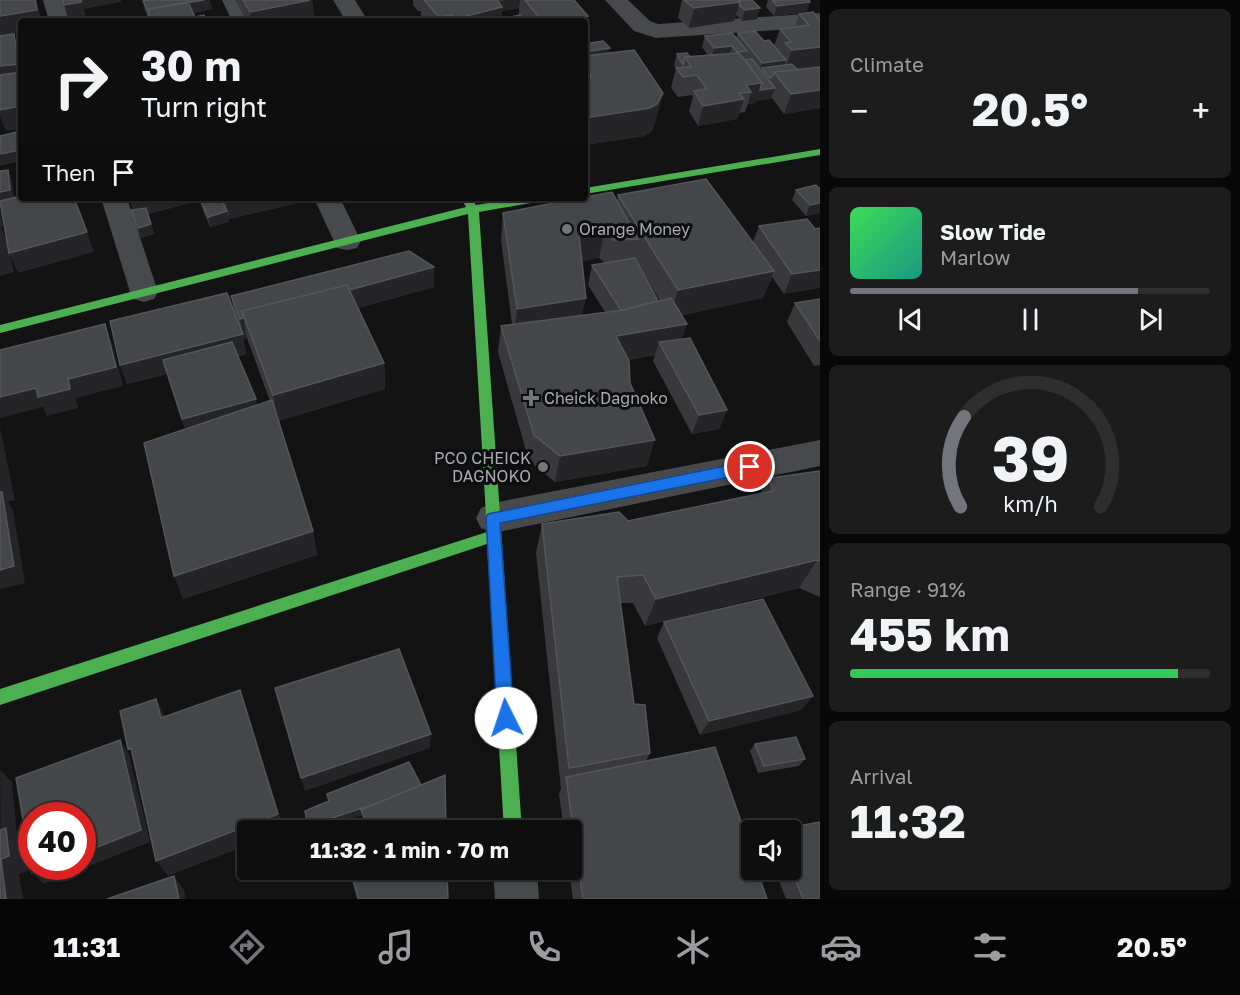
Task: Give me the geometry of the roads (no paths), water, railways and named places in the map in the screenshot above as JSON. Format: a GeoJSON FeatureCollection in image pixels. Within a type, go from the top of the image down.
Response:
{"type":"FeatureCollection","features":[{"type":"Feature","properties":{"kind":"street"},"geometry":{"type":"LineString","coordinates":[[54,0],[59,18]]}},
{"type":"Feature","properties":{"kind":"street"},"geometry":{"type":"LineString","coordinates":[[232,0],[241,18]]}},
{"type":"Feature","properties":{"kind":"street"},"geometry":{"type":"LineString","coordinates":[[345,0],[355,18]]}},
{"type":"Feature","properties":{"kind":"street"},"geometry":{"type":"LineString","coordinates":[[616,0],[642,26],[656,31],[820,20]]}},
{"type":"Feature","properties":{"kind":"street"},"geometry":{"type":"LineString","coordinates":[[588,191],[820,152]]}},
{"type":"Feature","properties":{"kind":"street"},"geometry":{"type":"LineString","coordinates":[[115,201],[144,292]]}},
{"type":"Feature","properties":{"kind":"street"},"geometry":{"type":"LineString","coordinates":[[328,201],[347,241]]}},
{"type":"Feature","properties":{"kind":"street"},"geometry":{"type":"LineString","coordinates":[[0,328],[347,241],[469,204],[506,201]]}},
{"type":"Feature","properties":{"kind":"street"},"geometry":{"type":"LineString","coordinates":[[469,204],[512,820]]}},
{"type":"Feature","properties":{"kind":"street"},"geometry":{"type":"LineString","coordinates":[[0,697],[493,527],[820,453]]}},
{"type":"Feature","properties":{"kind":"street"},"geometry":{"type":"LineString","coordinates":[[516,880],[517,899]]}},
{"type":"Feature","properties":{"kind":"place","name":"Orange Money"},"geometry":{"type":"Point","coordinates":[567,229]}},
{"type":"Feature","properties":{"kind":"place","name":"Cheick Dagnoko"},"geometry":{"type":"Point","coordinates":[531,398]}},
{"type":"Feature","properties":{"kind":"place","name":"PCO CHEICK DAGNOKO"},"geometry":{"type":"Point","coordinates":[543,467]}}]}
